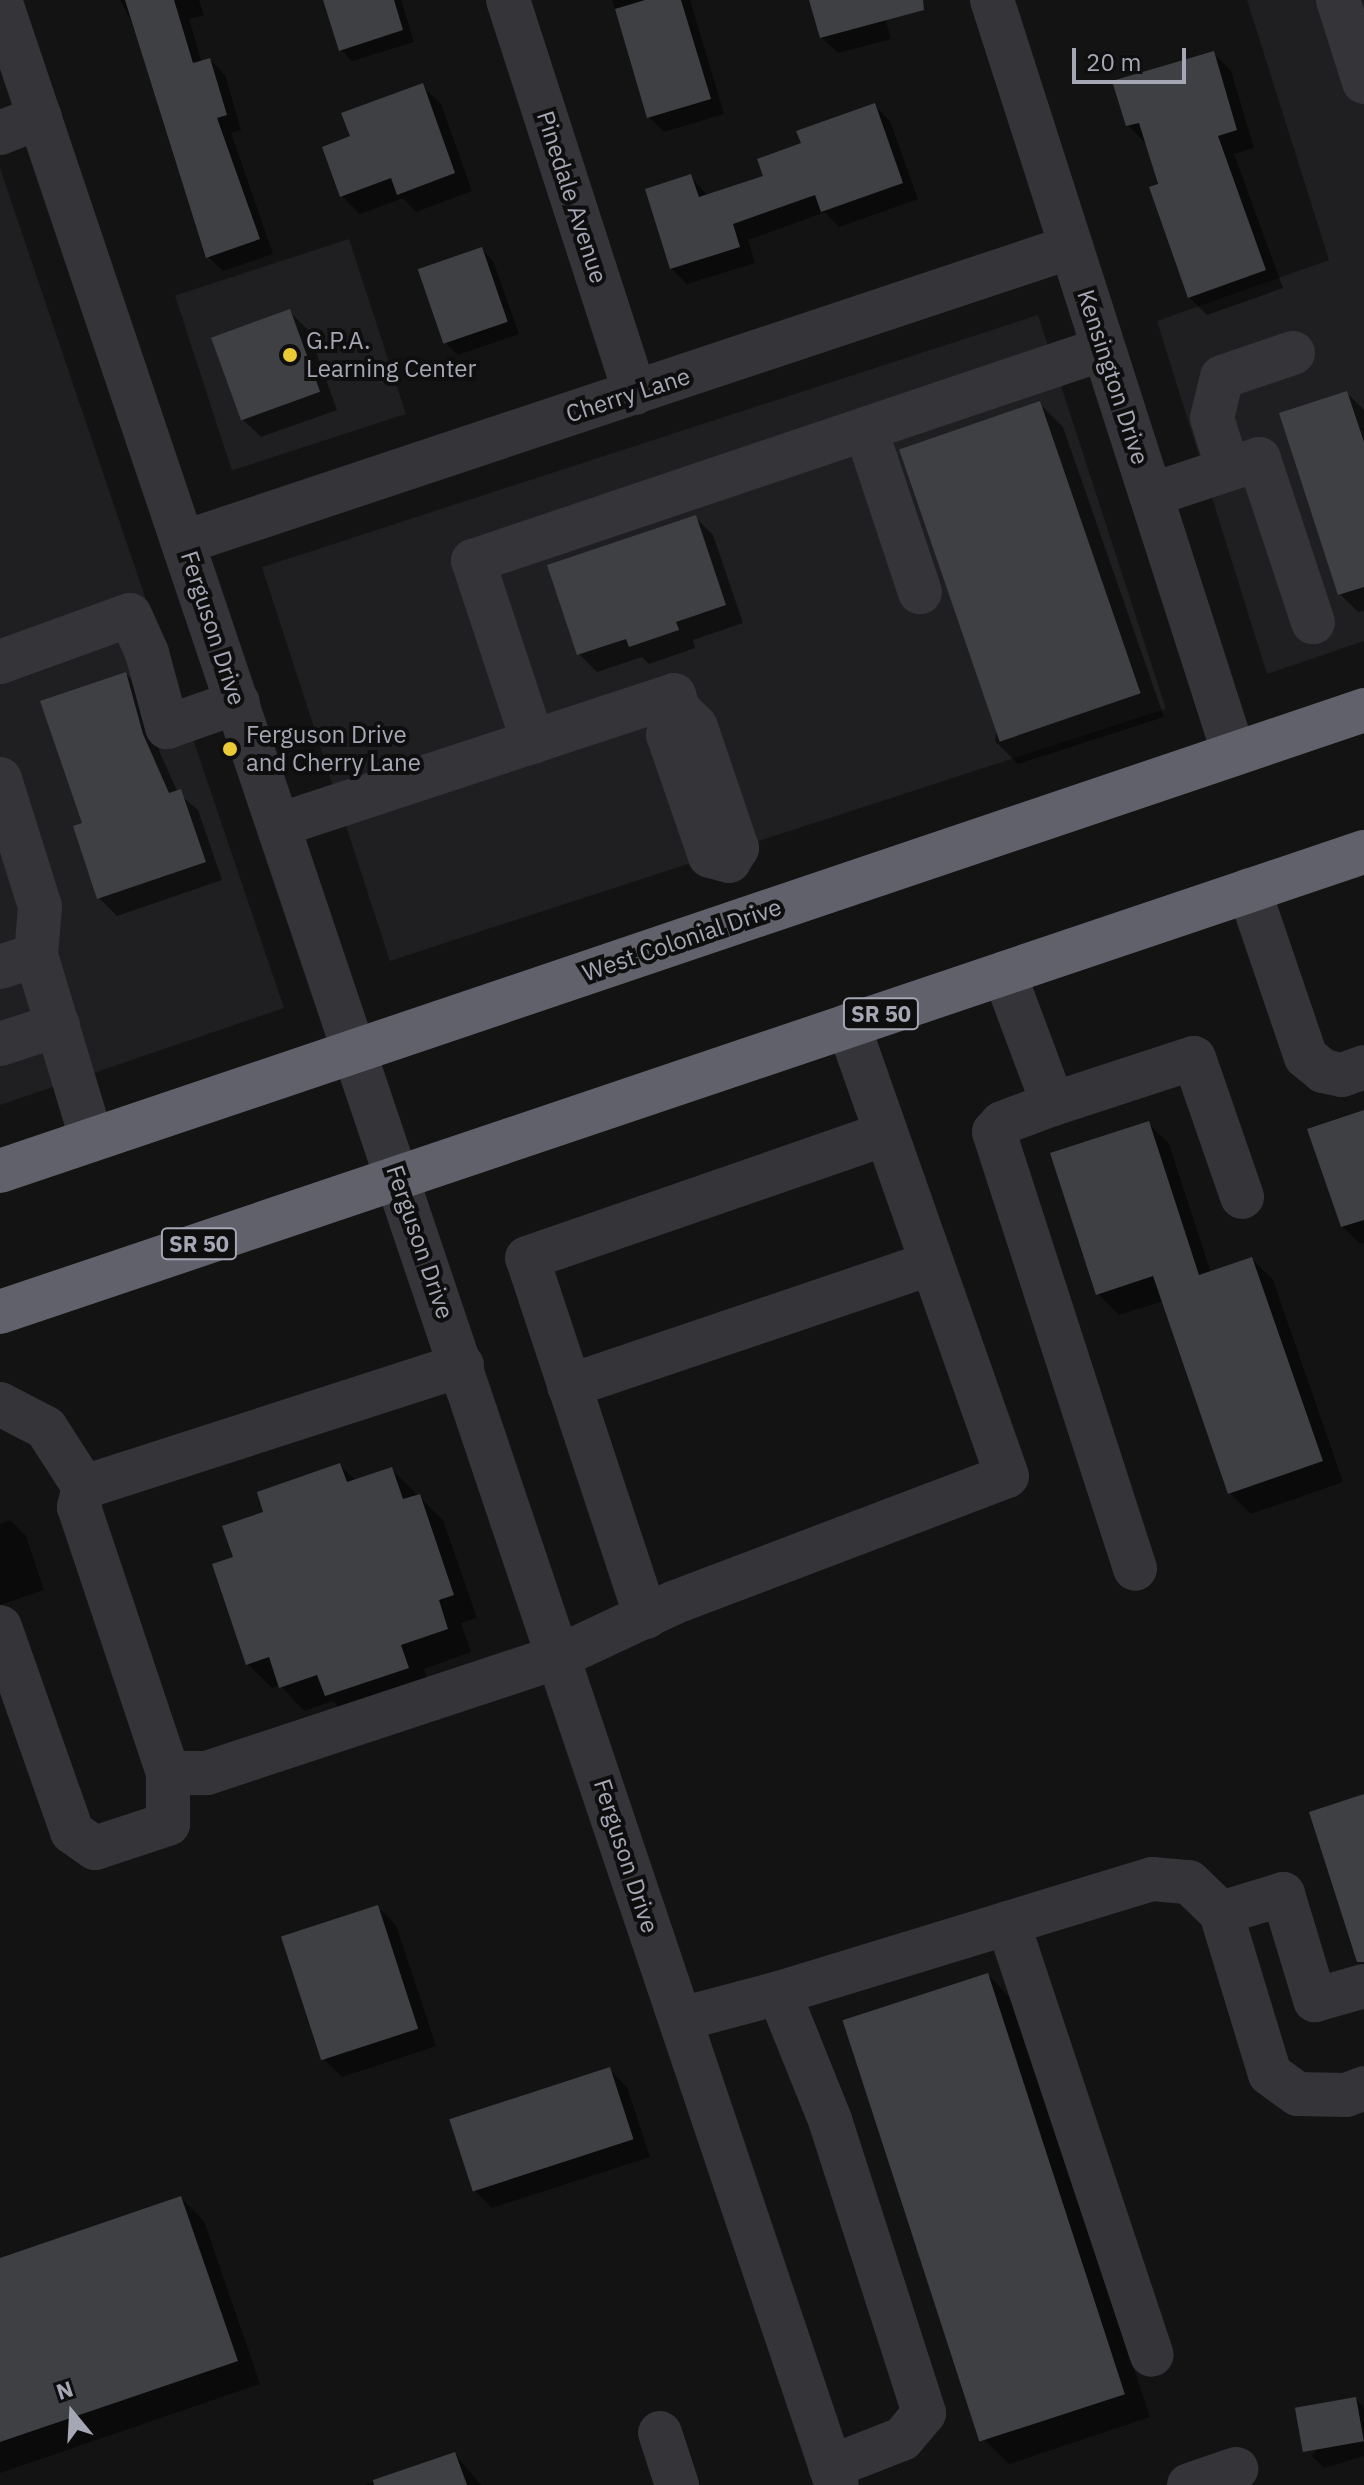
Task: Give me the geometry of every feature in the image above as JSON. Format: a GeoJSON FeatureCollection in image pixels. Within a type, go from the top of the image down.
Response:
{"type":"FeatureCollection","features":[{"type":"Feature","properties":{"kind":"highway","name":"West Colonial Drive"},"geometry":{"type":"LineString","coordinates":[[0,1171],[1364,710]]}},
{"type":"Feature","properties":{"kind":"highway","name":"SR 50"},"geometry":{"type":"LineString","coordinates":[[0,1312],[1364,852]]}},
{"type":"Feature","properties":{"kind":"street","name":"Ferguson Drive"},"geometry":{"type":"LineString","coordinates":[[0,0],[354,1051],[399,1176],[833,2476]]}},
{"type":"Feature","properties":{"kind":"street","name":"Pinedale Avenue"},"geometry":{"type":"LineString","coordinates":[[508,0],[635,393]]}},
{"type":"Feature","properties":{"kind":"street","name":"Kensington Drive"},"geometry":{"type":"LineString","coordinates":[[992,0],[1234,754]]}},
{"type":"Feature","properties":{"kind":"street"},"geometry":{"type":"LineString","coordinates":[[1338,0],[1364,82]]}},
{"type":"Feature","properties":{"kind":"street"},"geometry":{"type":"LineString","coordinates":[[0,133],[40,117]]}},
{"type":"Feature","properties":{"kind":"street","name":"Cherry Lane"},"geometry":{"type":"LineString","coordinates":[[185,542],[1071,247]]}},
{"type":"Feature","properties":{"kind":"street"},"geometry":{"type":"LineString","coordinates":[[533,742],[473,561],[1103,349]]}},
{"type":"Feature","properties":{"kind":"street"},"geometry":{"type":"LineString","coordinates":[[1228,469],[1212,418],[1222,377],[1293,353]]}},
{"type":"Feature","properties":{"kind":"street"},"geometry":{"type":"LineString","coordinates":[[866,430],[920,592]]}},
{"type":"Feature","properties":{"kind":"street"},"geometry":{"type":"LineString","coordinates":[[1151,495],[1259,459],[1313,622]]}},
{"type":"Feature","properties":{"kind":"street"},"geometry":{"type":"LineString","coordinates":[[0,662],[130,615],[147,653],[167,727],[238,702]]}},
{"type":"Feature","properties":{"kind":"street"},"geometry":{"type":"LineString","coordinates":[[279,825],[674,695],[678,709],[696,727],[703,794],[737,848],[729,861],[752,917]]}},
{"type":"Feature","properties":{"kind":"street"},"geometry":{"type":"LineString","coordinates":[[0,779],[40,907],[18,961],[58,1025],[92,1140]]}},
{"type":"Feature","properties":{"kind":"street"},"geometry":{"type":"LineString","coordinates":[[1249,890],[1306,1057],[1323,1071],[1342,1075],[1364,1067]]}},
{"type":"Feature","properties":{"kind":"street"},"geometry":{"type":"LineString","coordinates":[[1004,973],[1053,1104]]}},
{"type":"Feature","properties":{"kind":"street"},"geometry":{"type":"LineString","coordinates":[[0,1044],[58,1025]]}},
{"type":"Feature","properties":{"kind":"street"},"geometry":{"type":"LineString","coordinates":[[168,1773],[207,1773],[560,1656],[646,1617],[1007,1476],[848,1025]]}},
{"type":"Feature","properties":{"kind":"street"},"geometry":{"type":"LineString","coordinates":[[1135,1569],[994,1132],[1002,1123],[1053,1104],[1194,1058],[1242,1197]]}},
{"type":"Feature","properties":{"kind":"street"},"geometry":{"type":"LineString","coordinates":[[646,1617],[527,1258],[886,1134]]}},
{"type":"Feature","properties":{"kind":"street"},"geometry":{"type":"LineString","coordinates":[[569,1386],[932,1263]]}},
{"type":"Feature","properties":{"kind":"street"},"geometry":{"type":"LineString","coordinates":[[84,1487],[462,1365]]}},
{"type":"Feature","properties":{"kind":"street"},"geometry":{"type":"LineString","coordinates":[[0,1404],[46,1428],[84,1487],[79,1507],[168,1773],[168,1824],[95,1848],[72,1832],[0,1627]]}},
{"type":"Feature","properties":{"kind":"street"},"geometry":{"type":"LineString","coordinates":[[681,2019],[779,1993],[1152,1879],[1189,1882],[1221,1913],[1270,2074],[1298,2094],[1346,2095],[1364,2088]]}},
{"type":"Feature","properties":{"kind":"street"},"geometry":{"type":"LineString","coordinates":[[1221,1913],[1283,1894],[1315,2000],[1364,1986]]}},
{"type":"Feature","properties":{"kind":"street"},"geometry":{"type":"LineString","coordinates":[[1008,1923],[1152,2355]]}},
{"type":"Feature","properties":{"kind":"street"},"geometry":{"type":"LineString","coordinates":[[779,1993],[830,2120],[924,2413],[902,2439],[833,2476]]}},
{"type":"Feature","properties":{"kind":"street"},"geometry":{"type":"LineString","coordinates":[[660,2433],[677,2485]]}},
{"type":"Feature","properties":{"kind":"street"},"geometry":{"type":"LineString","coordinates":[[1189,2485],[1236,2469]]}},
{"type":"Feature","properties":{"kind":"shaded area"},"geometry":{"type":"Polygon","coordinates":[[[1247,0],[1364,0],[1364,641],[1267,674],[1157,321],[1329,260],[1247,0]]]}},
{"type":"Feature","properties":{"kind":"shaded area"},"geometry":{"type":"Polygon","coordinates":[[[0,168],[284,1008],[0,1105],[0,168]]]}},
{"type":"Feature","properties":{"kind":"shaded area","name":"G.P.A. Learning Center"},"geometry":{"type":"Polygon","coordinates":[[[349,239],[406,414],[232,471],[175,296],[349,239]]]}},
{"type":"Feature","properties":{"kind":"shaded area"},"geometry":{"type":"Polygon","coordinates":[[[1038,315],[1166,709],[390,961],[262,567],[1038,315]]]}},
{"type":"Feature","properties":{"kind":"building"},"geometry":{"type":"Polygon","coordinates":[[[125,0],[174,0],[193,63],[210,58],[227,115],[217,118],[260,239],[206,258],[125,0]]]}},
{"type":"Feature","properties":{"kind":"building"},"geometry":{"type":"Polygon","coordinates":[[[323,0],[394,0],[403,30],[339,51],[323,0]]]}},
{"type":"Feature","properties":{"kind":"building"},"geometry":{"type":"Polygon","coordinates":[[[645,0],[681,0],[711,99],[647,118],[615,9],[645,0]]]}},
{"type":"Feature","properties":{"kind":"building"},"geometry":{"type":"Polygon","coordinates":[[[809,0],[923,0],[924,10],[820,38],[809,0]]]}},
{"type":"Feature","properties":{"kind":"building"},"geometry":{"type":"Polygon","coordinates":[[[1214,51],[1237,130],[1218,136],[1266,270],[1188,298],[1149,187],[1158,184],[1139,123],[1126,126],[1112,81],[1214,51]]]}},
{"type":"Feature","properties":{"kind":"building"},"geometry":{"type":"Polygon","coordinates":[[[423,83],[455,173],[397,195],[391,178],[340,197],[322,147],[350,136],[341,113],[423,83]]]}},
{"type":"Feature","properties":{"kind":"building"},"geometry":{"type":"Polygon","coordinates":[[[875,103],[903,183],[821,212],[815,195],[733,224],[740,247],[670,269],[645,189],[691,174],[699,197],[763,176],[757,159],[801,143],[796,131],[875,103]]]}},
{"type":"Feature","properties":{"kind":"building"},"geometry":{"type":"Polygon","coordinates":[[[482,247],[508,322],[443,344],[418,269],[482,247]]]}},
{"type":"Feature","properties":{"kind":"building"},"geometry":{"type":"Polygon","coordinates":[[[290,309],[320,392],[241,420],[211,338],[290,309]]]}},
{"type":"Feature","properties":{"kind":"building"},"geometry":{"type":"Polygon","coordinates":[[[1347,391],[1364,442],[1364,587],[1338,595],[1279,413],[1347,391]]]}},
{"type":"Feature","properties":{"kind":"building"},"geometry":{"type":"Polygon","coordinates":[[[1040,401],[1141,693],[1000,742],[899,450],[1040,401]]]}},
{"type":"Feature","properties":{"kind":"building"},"geometry":{"type":"Polygon","coordinates":[[[696,515],[726,605],[676,622],[679,630],[629,647],[626,639],[577,655],[547,565],[696,515]]]}},
{"type":"Feature","properties":{"kind":"building"},"geometry":{"type":"Polygon","coordinates":[[[126,672],[143,734],[169,793],[181,789],[206,862],[97,899],[73,826],[82,823],[40,701],[126,672]]]}},
{"type":"Feature","properties":{"kind":"building"},"geometry":{"type":"Polygon","coordinates":[[[1364,1110],[1364,1220],[1341,1227],[1307,1129],[1364,1110]]]}},
{"type":"Feature","properties":{"kind":"building"},"geometry":{"type":"Polygon","coordinates":[[[1149,1121],[1199,1275],[1252,1257],[1323,1461],[1228,1494],[1153,1276],[1096,1295],[1050,1153],[1149,1121]]]}},
{"type":"Feature","properties":{"kind":"building"},"geometry":{"type":"Polygon","coordinates":[[[340,1463],[347,1482],[392,1467],[403,1499],[420,1494],[454,1595],[439,1600],[448,1629],[401,1645],[409,1668],[325,1696],[317,1675],[279,1688],[269,1657],[246,1665],[212,1564],[233,1557],[222,1526],[263,1512],[257,1492],[340,1463]]]}},
{"type":"Feature","properties":{"kind":"building"},"geometry":{"type":"Polygon","coordinates":[[[1364,1794],[1364,1962],[1357,1962],[1309,1812],[1364,1794]]]}},
{"type":"Feature","properties":{"kind":"building"},"geometry":{"type":"Polygon","coordinates":[[[378,1905],[418,2029],[321,2060],[281,1937],[378,1905]]]}},
{"type":"Feature","properties":{"kind":"building"},"geometry":{"type":"Polygon","coordinates":[[[988,1973],[1125,2394],[979,2442],[842,2020],[988,1973]]]}},
{"type":"Feature","properties":{"kind":"building"},"geometry":{"type":"Polygon","coordinates":[[[610,2067],[633,2139],[473,2192],[449,2119],[610,2067]]]}},
{"type":"Feature","properties":{"kind":"building"},"geometry":{"type":"Polygon","coordinates":[[[181,2196],[238,2361],[0,2442],[0,2258],[181,2196]]]}},
{"type":"Feature","properties":{"kind":"building"},"geometry":{"type":"Polygon","coordinates":[[[1356,2397],[1364,2441],[1303,2452],[1295,2408],[1356,2397]]]}},
{"type":"Feature","properties":{"kind":"building"},"geometry":{"type":"Polygon","coordinates":[[[455,2452],[467,2485],[374,2485],[373,2480],[455,2452]]]}},
{"type":"Feature","properties":{"kind":"place","name":"G.P.A. Learning Center"},"geometry":{"type":"Point","coordinates":[290,355]}},
{"type":"Feature","properties":{"kind":"place","name":"Ferguson Drive and Cherry Lane"},"geometry":{"type":"Point","coordinates":[230,749]}}]}
